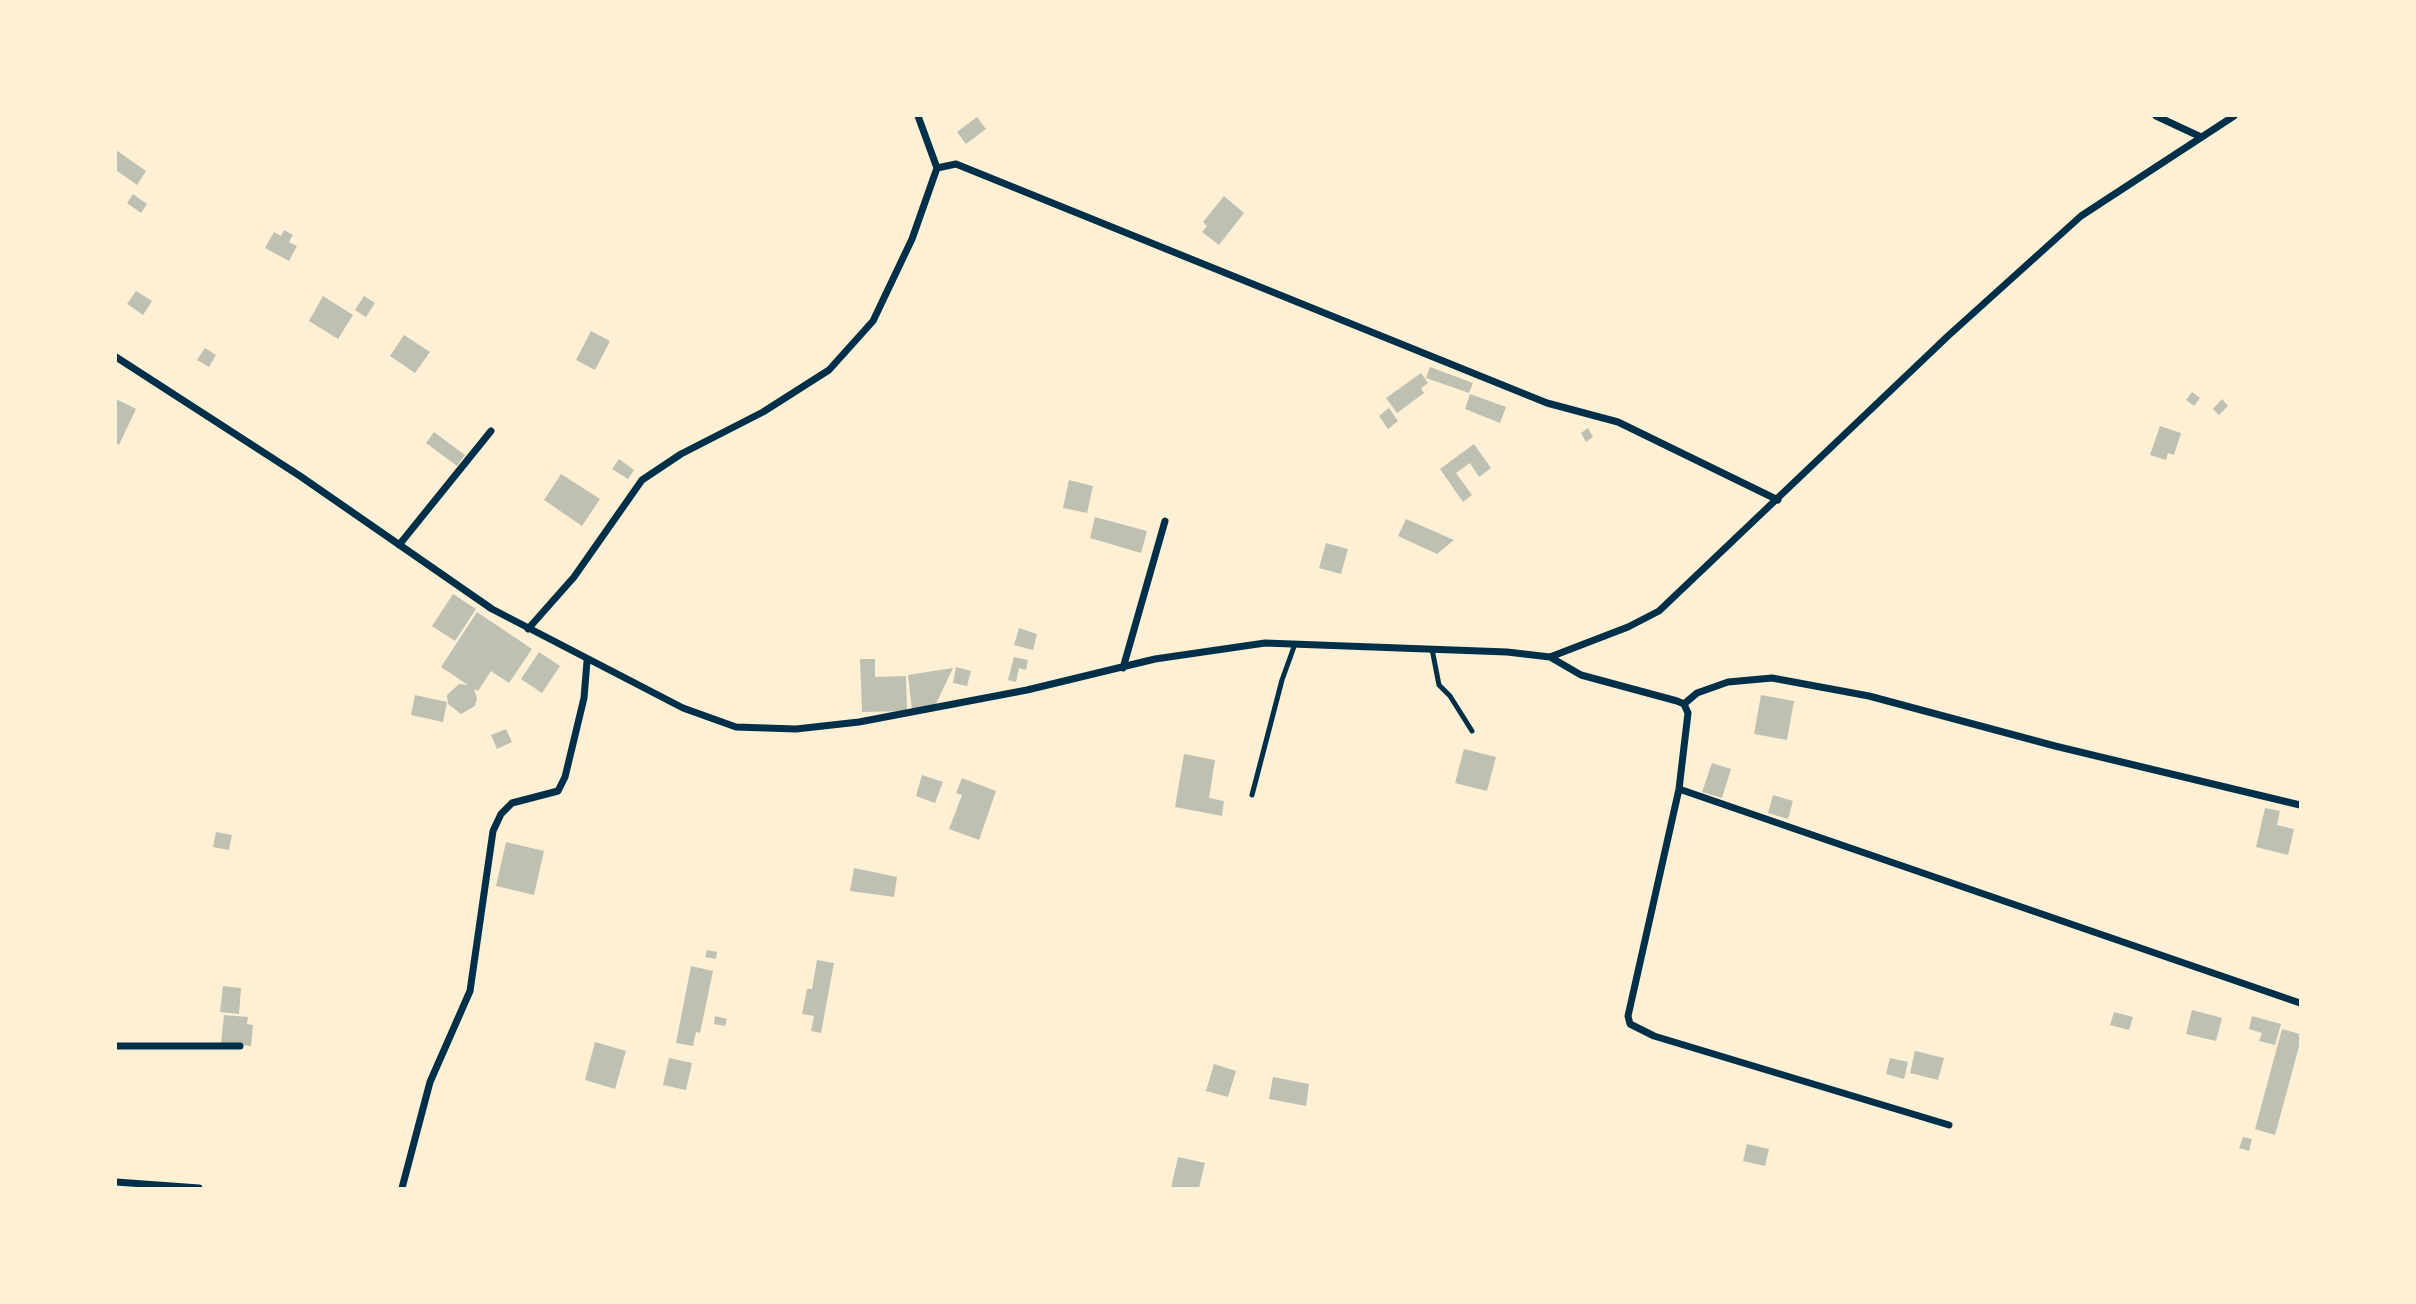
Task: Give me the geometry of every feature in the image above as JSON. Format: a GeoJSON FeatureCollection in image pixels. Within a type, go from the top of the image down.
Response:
{"type":"FeatureCollection","features":[{"type":"Feature","properties":{"kind":"street"},"geometry":{"type":"LineString","coordinates":[[528,629],[574,577],[642,480],[681,454],[763,412],[829,370],[873,321],[912,239],[937,168],[918,116]]}},
{"type":"Feature","properties":{"kind":"street"},"geometry":{"type":"LineString","coordinates":[[2156,116],[2201,137]]}},
{"type":"Feature","properties":{"kind":"street"},"geometry":{"type":"LineString","coordinates":[[116,357],[300,476],[492,609],[587,661],[683,708],[736,727],[796,729],[859,722],[968,702],[1155,659],[1221,647],[1295,644],[1550,657],[1615,633],[1659,611],[1949,335],[2081,216],[2234,116]]}},
{"type":"Feature","properties":{"kind":"street"},"geometry":{"type":"LineString","coordinates":[[937,168],[956,164],[1547,403],[1618,422],[1778,500]]}},
{"type":"Feature","properties":{"kind":"street"},"geometry":{"type":"LineString","coordinates":[[399,545],[491,431]]}},
{"type":"Feature","properties":{"kind":"street"},"geometry":{"type":"LineString","coordinates":[[1123,668],[1165,521]]}},
{"type":"Feature","properties":{"kind":"street"},"geometry":{"type":"LineString","coordinates":[[1550,657],[1581,675],[1684,704]]}},
{"type":"Feature","properties":{"kind":"street"},"geometry":{"type":"LineString","coordinates":[[402,1188],[430,1082],[470,991],[493,831],[501,814],[512,803],[558,791],[565,777],[581,711],[587,661]]}},
{"type":"Feature","properties":{"kind":"street"},"geometry":{"type":"LineString","coordinates":[[1684,704],[1697,693],[1728,682],[1772,678],[1869,696],[2055,746],[2301,805]]}},
{"type":"Feature","properties":{"kind":"street"},"geometry":{"type":"LineString","coordinates":[[1684,704],[1688,727],[1679,789],[1628,1016],[1630,1024],[1654,1037],[1949,1125]]}},
{"type":"Feature","properties":{"kind":"street"},"geometry":{"type":"LineString","coordinates":[[1679,789],[2301,1003]]}},
{"type":"Feature","properties":{"kind":"street"},"geometry":{"type":"LineString","coordinates":[[116,1046],[240,1046]]}},
{"type":"Feature","properties":{"kind":"street"},"geometry":{"type":"LineString","coordinates":[[116,1182],[199,1188]]}},
{"type":"Feature","properties":{"kind":"lane"},"geometry":{"type":"LineString","coordinates":[[1252,795],[1282,680],[1295,644]]}},
{"type":"Feature","properties":{"kind":"lane"},"geometry":{"type":"LineString","coordinates":[[1432,649],[1439,685],[1450,695],[1472,730]]}},
{"type":"Feature","properties":{"kind":"building"},"geometry":{"type":"Polygon","coordinates":[[[977,117],[986,129],[966,144],[957,132],[977,117]]]}},
{"type":"Feature","properties":{"kind":"building"},"geometry":{"type":"Polygon","coordinates":[[[116,150],[146,171],[137,185],[116,170],[116,150]]]}},
{"type":"Feature","properties":{"kind":"building"},"geometry":{"type":"Polygon","coordinates":[[[133,194],[147,204],[141,213],[127,203],[133,194]]]}},
{"type":"Feature","properties":{"kind":"building"},"geometry":{"type":"Polygon","coordinates":[[[1224,196],[1244,213],[1219,245],[1202,232],[1207,226],[1203,222],[1224,196]]]}},
{"type":"Feature","properties":{"kind":"building"},"geometry":{"type":"Polygon","coordinates":[[[284,230],[293,235],[289,242],[297,246],[289,261],[265,248],[274,232],[281,236],[284,230]]]}},
{"type":"Feature","properties":{"kind":"building"},"geometry":{"type":"Polygon","coordinates":[[[136,291],[152,301],[143,315],[127,304],[136,291]]]}},
{"type":"Feature","properties":{"kind":"building"},"geometry":{"type":"Polygon","coordinates":[[[323,296],[353,315],[338,339],[309,321],[323,296]]]}},
{"type":"Feature","properties":{"kind":"building"},"geometry":{"type":"Polygon","coordinates":[[[364,296],[375,303],[366,317],[355,310],[364,296]]]}},
{"type":"Feature","properties":{"kind":"building"},"geometry":{"type":"Polygon","coordinates":[[[591,331],[610,341],[595,370],[576,360],[591,331]]]}},
{"type":"Feature","properties":{"kind":"building"},"geometry":{"type":"Polygon","coordinates":[[[404,335],[430,352],[415,373],[390,356],[404,335]]]}},
{"type":"Feature","properties":{"kind":"building"},"geometry":{"type":"Polygon","coordinates":[[[205,348],[216,355],[209,367],[197,360],[205,348]]]}},
{"type":"Feature","properties":{"kind":"building"},"geometry":{"type":"Polygon","coordinates":[[[1430,367],[1473,383],[1469,393],[1426,378],[1430,367]]]}},
{"type":"Feature","properties":{"kind":"building"},"geometry":{"type":"Polygon","coordinates":[[[1421,373],[1428,383],[1421,388],[1424,393],[1397,413],[1386,398],[1421,373]]]}},
{"type":"Feature","properties":{"kind":"building"},"geometry":{"type":"Polygon","coordinates":[[[2192,392],[2200,398],[2194,406],[2186,400],[2192,392]]]}},
{"type":"Feature","properties":{"kind":"building"},"geometry":{"type":"Polygon","coordinates":[[[1470,394],[1506,407],[1500,423],[1465,409],[1470,394]]]}},
{"type":"Feature","properties":{"kind":"building"},"geometry":{"type":"Polygon","coordinates":[[[116,399],[136,409],[119,445],[116,443],[116,399]]]}},
{"type":"Feature","properties":{"kind":"building"},"geometry":{"type":"Polygon","coordinates":[[[2222,399],[2228,406],[2219,415],[2213,409],[2222,399]]]}},
{"type":"Feature","properties":{"kind":"building"},"geometry":{"type":"Polygon","coordinates":[[[1389,408],[1398,421],[1388,429],[1379,416],[1389,408]]]}},
{"type":"Feature","properties":{"kind":"building"},"geometry":{"type":"Polygon","coordinates":[[[2160,426],[2181,433],[2174,455],[2168,453],[2166,460],[2150,455],[2160,426]]]}},
{"type":"Feature","properties":{"kind":"building"},"geometry":{"type":"Polygon","coordinates":[[[1588,428],[1593,437],[1586,442],[1581,433],[1588,428]]]}},
{"type":"Feature","properties":{"kind":"building"},"geometry":{"type":"Polygon","coordinates":[[[434,432],[465,455],[457,466],[426,443],[434,432]]]}},
{"type":"Feature","properties":{"kind":"building"},"geometry":{"type":"Polygon","coordinates":[[[1474,444],[1491,468],[1479,477],[1470,463],[1456,473],[1472,495],[1463,502],[1440,469],[1474,444]]]}},
{"type":"Feature","properties":{"kind":"building"},"geometry":{"type":"Polygon","coordinates":[[[619,459],[634,470],[628,479],[612,469],[619,459]]]}},
{"type":"Feature","properties":{"kind":"building"},"geometry":{"type":"Polygon","coordinates":[[[561,474],[600,499],[582,526],[544,500],[561,474]]]}},
{"type":"Feature","properties":{"kind":"building"},"geometry":{"type":"Polygon","coordinates":[[[1069,480],[1093,486],[1087,513],[1063,508],[1069,480]]]}},
{"type":"Feature","properties":{"kind":"building"},"geometry":{"type":"Polygon","coordinates":[[[1095,517],[1147,531],[1141,553],[1090,538],[1095,517]]]}},
{"type":"Feature","properties":{"kind":"building"},"geometry":{"type":"Polygon","coordinates":[[[1406,519],[1454,540],[1437,554],[1398,536],[1406,519]]]}},
{"type":"Feature","properties":{"kind":"building"},"geometry":{"type":"Polygon","coordinates":[[[1326,543],[1348,549],[1341,574],[1319,568],[1326,543]]]}},
{"type":"Feature","properties":{"kind":"building"},"geometry":{"type":"Polygon","coordinates":[[[453,594],[476,609],[455,641],[432,626],[453,594]]]}},
{"type":"Feature","properties":{"kind":"building"},"geometry":{"type":"Polygon","coordinates":[[[477,612],[532,649],[509,683],[491,671],[478,691],[474,689],[477,698],[475,706],[461,714],[448,704],[447,695],[459,684],[468,685],[441,667],[477,612]]]}},
{"type":"Feature","properties":{"kind":"building"},"geometry":{"type":"Polygon","coordinates":[[[1019,628],[1037,634],[1033,650],[1014,645],[1019,628]]]}},
{"type":"Feature","properties":{"kind":"building"},"geometry":{"type":"Polygon","coordinates":[[[539,652],[560,666],[542,693],[521,679],[539,652]]]}},
{"type":"Feature","properties":{"kind":"building"},"geometry":{"type":"Polygon","coordinates":[[[1014,657],[1028,660],[1026,670],[1019,668],[1016,682],[1008,680],[1014,657]]]}},
{"type":"Feature","properties":{"kind":"building"},"geometry":{"type":"Polygon","coordinates":[[[860,659],[875,659],[875,677],[906,676],[907,711],[862,712],[860,659]]]}},
{"type":"Feature","properties":{"kind":"building"},"geometry":{"type":"Polygon","coordinates":[[[956,667],[971,671],[967,686],[953,683],[956,667]]]}},
{"type":"Feature","properties":{"kind":"building"},"geometry":{"type":"Polygon","coordinates":[[[953,668],[935,706],[912,710],[908,675],[953,668]]]}},
{"type":"Feature","properties":{"kind":"building"},"geometry":{"type":"Polygon","coordinates":[[[415,695],[447,702],[443,722],[411,715],[415,695]]]}},
{"type":"Feature","properties":{"kind":"building"},"geometry":{"type":"Polygon","coordinates":[[[1761,695],[1794,701],[1787,740],[1754,734],[1761,695]]]}},
{"type":"Feature","properties":{"kind":"building"},"geometry":{"type":"Polygon","coordinates":[[[506,729],[512,742],[497,749],[491,735],[506,729]]]}},
{"type":"Feature","properties":{"kind":"building"},"geometry":{"type":"Polygon","coordinates":[[[1464,749],[1496,757],[1487,791],[1455,783],[1464,749]]]}},
{"type":"Feature","properties":{"kind":"building"},"geometry":{"type":"Polygon","coordinates":[[[1184,754],[1215,760],[1209,798],[1224,801],[1222,816],[1175,807],[1184,754]]]}},
{"type":"Feature","properties":{"kind":"building"},"geometry":{"type":"Polygon","coordinates":[[[1712,763],[1731,769],[1722,798],[1702,792],[1712,763]]]}},
{"type":"Feature","properties":{"kind":"building"},"geometry":{"type":"Polygon","coordinates":[[[922,775],[943,782],[935,803],[916,796],[922,775]]]}},
{"type":"Feature","properties":{"kind":"building"},"geometry":{"type":"Polygon","coordinates":[[[962,778],[996,791],[979,840],[949,829],[962,795],[956,793],[962,778]]]}},
{"type":"Feature","properties":{"kind":"building"},"geometry":{"type":"Polygon","coordinates":[[[1773,795],[1793,801],[1788,819],[1768,813],[1773,795]]]}},
{"type":"Feature","properties":{"kind":"building"},"geometry":{"type":"Polygon","coordinates":[[[2265,808],[2280,811],[2277,825],[2294,829],[2288,855],[2256,847],[2265,808]]]}},
{"type":"Feature","properties":{"kind":"building"},"geometry":{"type":"Polygon","coordinates":[[[216,832],[232,835],[229,850],[213,847],[216,832]]]}},
{"type":"Feature","properties":{"kind":"building"},"geometry":{"type":"Polygon","coordinates":[[[506,842],[544,851],[534,895],[496,886],[506,842]]]}},
{"type":"Feature","properties":{"kind":"building"},"geometry":{"type":"Polygon","coordinates":[[[854,868],[897,877],[894,897],[850,891],[854,868]]]}},
{"type":"Feature","properties":{"kind":"building"},"geometry":{"type":"Polygon","coordinates":[[[707,950],[717,952],[716,959],[705,957],[707,950]]]}},
{"type":"Feature","properties":{"kind":"building"},"geometry":{"type":"Polygon","coordinates":[[[817,960],[834,963],[821,1033],[811,1031],[814,1016],[802,1014],[807,989],[812,989],[817,960]]]}},
{"type":"Feature","properties":{"kind":"building"},"geometry":{"type":"Polygon","coordinates":[[[691,966],[713,971],[700,1033],[696,1032],[693,1046],[676,1043],[691,966]]]}},
{"type":"Feature","properties":{"kind":"building"},"geometry":{"type":"Polygon","coordinates":[[[223,986],[241,988],[239,1014],[220,1012],[223,986]]]}},
{"type":"Feature","properties":{"kind":"building"},"geometry":{"type":"Polygon","coordinates":[[[2192,1010],[2222,1018],[2216,1041],[2186,1034],[2192,1010]]]}},
{"type":"Feature","properties":{"kind":"building"},"geometry":{"type":"Polygon","coordinates":[[[2114,1012],[2133,1017],[2129,1030],[2110,1025],[2114,1012]]]}},
{"type":"Feature","properties":{"kind":"building"},"geometry":{"type":"Polygon","coordinates":[[[224,1015],[248,1017],[247,1024],[253,1025],[251,1046],[221,1043],[224,1015]]]}},
{"type":"Feature","properties":{"kind":"building"},"geometry":{"type":"Polygon","coordinates":[[[715,1016],[727,1019],[725,1026],[714,1024],[715,1016]]]}},
{"type":"Feature","properties":{"kind":"building"},"geometry":{"type":"Polygon","coordinates":[[[2252,1016],[2281,1024],[2275,1045],[2259,1041],[2262,1033],[2249,1029],[2252,1016]]]}},
{"type":"Feature","properties":{"kind":"building"},"geometry":{"type":"Polygon","coordinates":[[[2282,1029],[2300,1034],[2300,1043],[2275,1135],[2255,1129],[2282,1029]]]}},
{"type":"Feature","properties":{"kind":"building"},"geometry":{"type":"Polygon","coordinates":[[[595,1042],[626,1051],[615,1089],[585,1080],[595,1042]]]}},
{"type":"Feature","properties":{"kind":"building"},"geometry":{"type":"Polygon","coordinates":[[[1915,1051],[1944,1058],[1938,1080],[1910,1073],[1915,1051]]]}},
{"type":"Feature","properties":{"kind":"building"},"geometry":{"type":"Polygon","coordinates":[[[669,1058],[692,1063],[686,1090],[663,1085],[669,1058]]]}},
{"type":"Feature","properties":{"kind":"building"},"geometry":{"type":"Polygon","coordinates":[[[1890,1058],[1908,1062],[1904,1079],[1886,1074],[1890,1058]]]}},
{"type":"Feature","properties":{"kind":"building"},"geometry":{"type":"Polygon","coordinates":[[[1214,1064],[1236,1071],[1228,1097],[1206,1091],[1214,1064]]]}},
{"type":"Feature","properties":{"kind":"building"},"geometry":{"type":"Polygon","coordinates":[[[1273,1077],[1309,1084],[1306,1106],[1269,1099],[1273,1077]]]}},
{"type":"Feature","properties":{"kind":"building"},"geometry":{"type":"Polygon","coordinates":[[[2243,1137],[2252,1139],[2249,1151],[2239,1148],[2243,1137]]]}},
{"type":"Feature","properties":{"kind":"building"},"geometry":{"type":"Polygon","coordinates":[[[1747,1144],[1769,1149],[1765,1166],[1743,1161],[1747,1144]]]}},
{"type":"Feature","properties":{"kind":"building"},"geometry":{"type":"Polygon","coordinates":[[[1178,1157],[1205,1163],[1199,1188],[1171,1188],[1178,1157]]]}}]}
